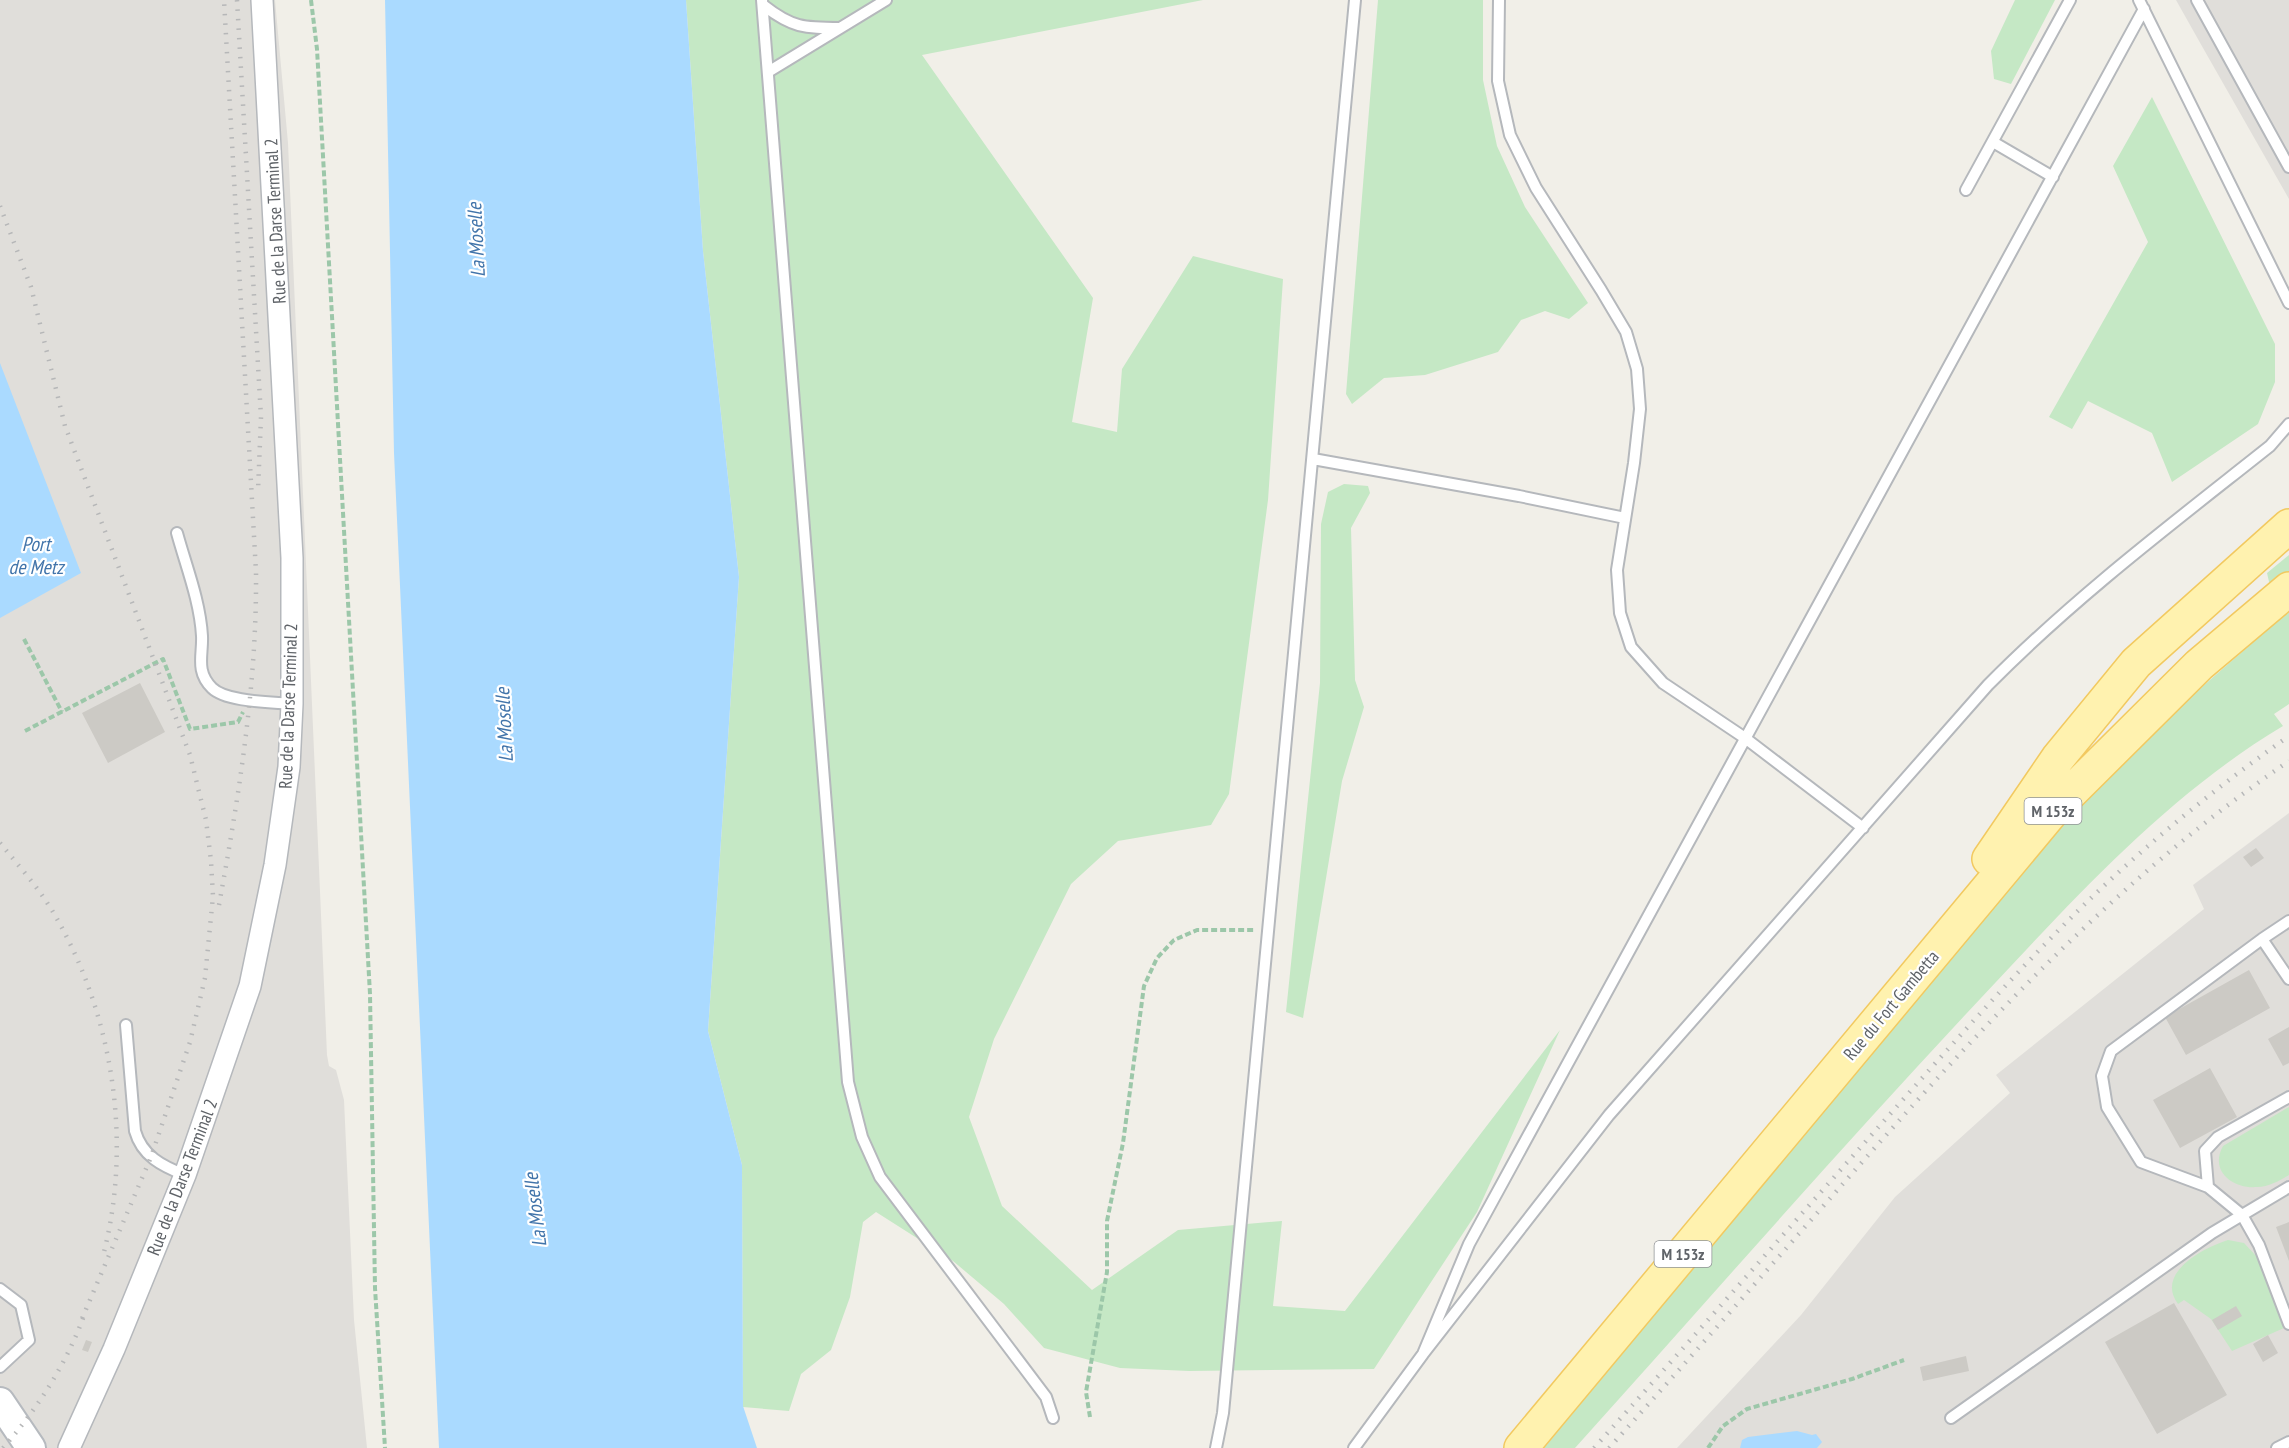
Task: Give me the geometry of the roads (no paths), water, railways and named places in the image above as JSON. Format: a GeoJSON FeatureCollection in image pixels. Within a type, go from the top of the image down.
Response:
{"type":"FeatureCollection","features":[{"type":"Feature","properties":{"kind":"main road"},"geometry":{"type":"LineString","coordinates":[[1845,1060],[1911,952],[1986,862],[2058,758],[2136,663],[2289,526]]}},
{"type":"Feature","properties":{"kind":"main road","name":"Rue du Fort Gambetta"},"geometry":{"type":"LineString","coordinates":[[1521,1448],[2055,808],[2199,665],[2289,589]]}},
{"type":"Feature","properties":{"kind":"street","name":"Rue de la Darse Terminal 2"},"geometry":{"type":"LineString","coordinates":[[69,1448],[114,1349],[185,1175],[250,986],[275,865],[289,767],[292,704],[292,558],[262,0]]}},
{"type":"Feature","properties":{"kind":"street"},"geometry":{"type":"LineString","coordinates":[[0,1402],[31,1448]]}},
{"type":"Feature","properties":{"kind":"lane"},"geometry":{"type":"LineString","coordinates":[[768,72],[886,0]]}},
{"type":"Feature","properties":{"kind":"lane"},"geometry":{"type":"LineString","coordinates":[[1216,1448],[1223,1413],[1355,0]]}},
{"type":"Feature","properties":{"kind":"lane"},"geometry":{"type":"LineString","coordinates":[[1499,0],[1498,81],[1510,135],[1536,188],[1626,332],[1637,369],[1640,409],[1617,570],[1620,613],[1631,647],[1663,683],[1745,738],[1863,828]]}},
{"type":"Feature","properties":{"kind":"lane"},"geometry":{"type":"LineString","coordinates":[[1966,190],[2070,0]]}},
{"type":"Feature","properties":{"kind":"lane"},"geometry":{"type":"LineString","coordinates":[[2197,0],[2289,167]]}},
{"type":"Feature","properties":{"kind":"lane"},"geometry":{"type":"LineString","coordinates":[[762,2],[781,20],[808,28],[840,28]]}},
{"type":"Feature","properties":{"kind":"lane"},"geometry":{"type":"LineString","coordinates":[[762,2],[848,1082],[862,1137],[880,1177],[1046,1397],[1053,1418]]}},
{"type":"Feature","properties":{"kind":"lane"},"geometry":{"type":"LineString","coordinates":[[1423,1354],[1469,1244],[2053,177],[2142,4]]}},
{"type":"Feature","properties":{"kind":"lane"},"geometry":{"type":"LineString","coordinates":[[2142,4],[2289,303]]}},
{"type":"Feature","properties":{"kind":"lane"},"geometry":{"type":"LineString","coordinates":[[1993,142],[2053,177]]}},
{"type":"Feature","properties":{"kind":"lane"},"geometry":{"type":"LineString","coordinates":[[1354,1448],[1423,1354],[1609,1115],[1988,685],[2028,644],[2094,586],[2270,446],[2289,423]]}},
{"type":"Feature","properties":{"kind":"lane"},"geometry":{"type":"LineString","coordinates":[[1313,459],[1519,496],[1625,518]]}},
{"type":"Feature","properties":{"kind":"lane"},"geometry":{"type":"LineString","coordinates":[[177,533],[198,610],[202,637],[199,663],[211,687],[219,693],[251,700],[292,704]]}},
{"type":"Feature","properties":{"kind":"lane"},"geometry":{"type":"LineString","coordinates":[[2289,921],[2111,1051],[2102,1076],[2107,1107],[2141,1162],[2208,1187],[2242,1215],[2259,1245],[2289,1324]]}},
{"type":"Feature","properties":{"kind":"lane"},"geometry":{"type":"LineString","coordinates":[[2262,939],[2289,980]]}},
{"type":"Feature","properties":{"kind":"lane"},"geometry":{"type":"LineString","coordinates":[[126,1025],[135,1131],[138,1140],[141,1147],[151,1157],[185,1175]]}},
{"type":"Feature","properties":{"kind":"lane"},"geometry":{"type":"LineString","coordinates":[[2208,1187],[2205,1151],[2218,1137],[2289,1097]]}},
{"type":"Feature","properties":{"kind":"lane"},"geometry":{"type":"LineString","coordinates":[[1951,1418],[2163,1266],[2289,1187]]}},
{"type":"Feature","properties":{"kind":"lane"},"geometry":{"type":"LineString","coordinates":[[0,1289],[21,1305],[29,1340],[0,1367]]}},
{"type":"Feature","properties":{"kind":"lane"},"geometry":{"type":"LineString","coordinates":[[2277,1448],[2289,1442]]}},
{"type":"Feature","properties":{"kind":"water","name":"La Moselle"},"geometry":{"type":"Polygon","coordinates":[[[385,0],[686,0],[703,251],[739,577],[708,1031],[742,1165],[743,1406],[757,1448],[439,1448],[394,453],[385,0]]]}},
{"type":"Feature","properties":{"kind":"water","name":"Port de Metz"},"geometry":{"type":"Polygon","coordinates":[[[0,363],[81,573],[0,618],[0,363]]]}},
{"type":"Feature","properties":{"kind":"water"},"geometry":{"type":"Polygon","coordinates":[[[1797,1431],[1816,1434],[1822,1442],[1817,1448],[1740,1448],[1742,1440],[1748,1437],[1797,1431]]]}},
{"type":"Feature","properties":{"kind":"railway"},"geometry":{"type":"LineString","coordinates":[[219,905],[240,781],[250,698],[256,614],[256,572],[224,0]]}},
{"type":"Feature","properties":{"kind":"railway"},"geometry":{"type":"LineString","coordinates":[[237,0],[261,417],[258,491]]}},
{"type":"Feature","properties":{"kind":"railway"},"geometry":{"type":"LineString","coordinates":[[0,206],[31,287],[65,426],[190,755],[206,820],[211,861],[213,896],[205,978],[190,1042],[151,1157],[81,1321]]}},
{"type":"Feature","properties":{"kind":"railway"},"geometry":{"type":"LineString","coordinates":[[1594,1448],[1958,1038],[2061,928],[2160,836],[2236,774],[2289,736]]}},
{"type":"Feature","properties":{"kind":"railway"},"geometry":{"type":"LineString","coordinates":[[1609,1448],[1913,1105],[2013,998],[2064,947],[2172,850],[2229,804],[2289,761]]}},
{"type":"Feature","properties":{"kind":"railway"},"geometry":{"type":"LineString","coordinates":[[0,843],[53,912],[74,951],[103,1035],[112,1079],[116,1124],[116,1168],[112,1213],[103,1256]]}},
{"type":"Feature","properties":{"kind":"railway"},"geometry":{"type":"LineString","coordinates":[[3,1448],[28,1417],[50,1384],[70,1350],[85,1313]]}}]}
